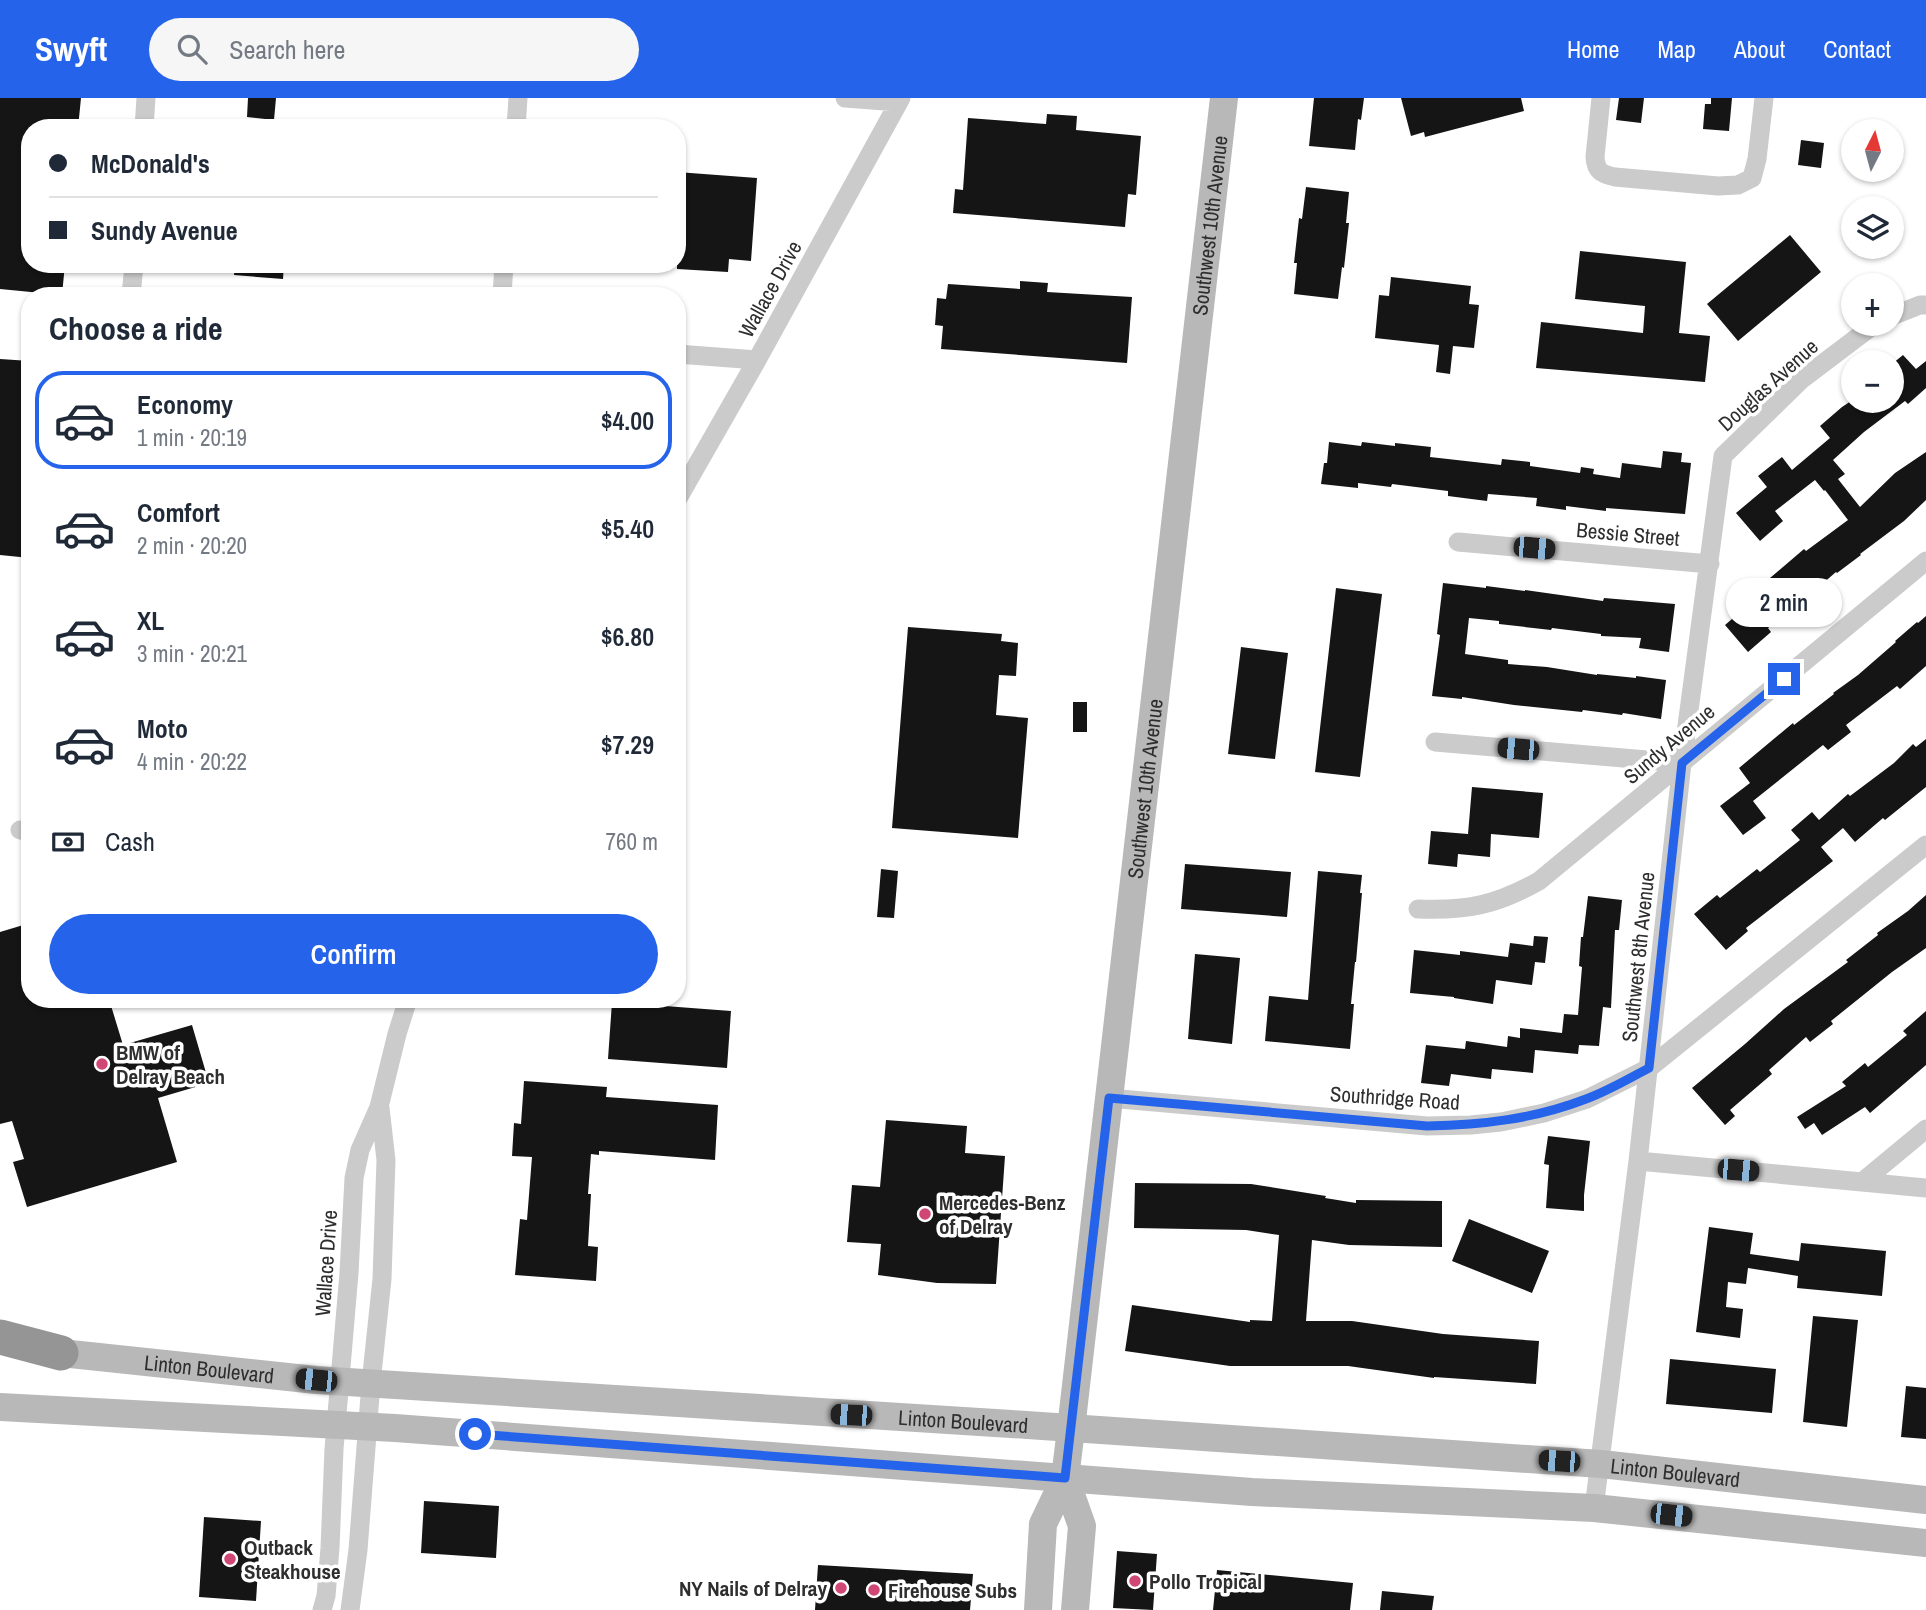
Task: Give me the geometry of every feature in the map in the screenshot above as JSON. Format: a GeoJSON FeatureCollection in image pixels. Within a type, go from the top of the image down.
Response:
{"type":"FeatureCollection","features":[{"type":"Feature","properties":{"kind":"highway"},"geometry":{"type":"LineString","coordinates":[[0,1337],[61,1353]]}},
{"type":"Feature","properties":{"kind":"main road","name":"Southwest 10th Avenue"},"geometry":{"type":"LineString","coordinates":[[1038,1610],[1044,1524],[1065,1478],[1224,98]]}},
{"type":"Feature","properties":{"kind":"main road","name":"Linton Boulevard"},"geometry":{"type":"LineString","coordinates":[[0,1347],[340,1381],[1601,1464],[1926,1500]]}},
{"type":"Feature","properties":{"kind":"main road","name":"Linton Boulevard"},"geometry":{"type":"LineString","coordinates":[[0,1407],[368,1427],[1252,1492],[1594,1508],[1926,1543]]}},
{"type":"Feature","properties":{"kind":"main road","name":"Southwest 10th Avenue"},"geometry":{"type":"LineString","coordinates":[[1065,1478],[1083,1526],[1075,1610]]}},
{"type":"Feature","properties":{"kind":"street"},"geometry":{"type":"LineString","coordinates":[[145,119],[146,98]]}},
{"type":"Feature","properties":{"kind":"street"},"geometry":{"type":"LineString","coordinates":[[517,119],[518,98]]}},
{"type":"Feature","properties":{"kind":"street"},"geometry":{"type":"LineString","coordinates":[[845,98],[900,100]]}},
{"type":"Feature","properties":{"kind":"street"},"geometry":{"type":"LineString","coordinates":[[1601,98],[1595,157],[1596,166],[1604,174],[1718,186],[1738,185],[1752,178],[1757,159],[1764,98]]}},
{"type":"Feature","properties":{"kind":"street","name":"Wallace Drive"},"geometry":{"type":"LineString","coordinates":[[686,484],[900,100]]}},
{"type":"Feature","properties":{"kind":"street"},"geometry":{"type":"LineString","coordinates":[[1904,311],[1926,305]]}},
{"type":"Feature","properties":{"kind":"street","name":"Douglas Avenue"},"geometry":{"type":"LineString","coordinates":[[1725,454],[1801,380],[1859,336]]}},
{"type":"Feature","properties":{"kind":"street"},"geometry":{"type":"LineString","coordinates":[[686,355],[757,360]]}},
{"type":"Feature","properties":{"kind":"street","name":"Southwest 8th Avenue"},"geometry":{"type":"LineString","coordinates":[[1594,1508],[1649,1068],[1682,763],[1725,454]]}},
{"type":"Feature","properties":{"kind":"street","name":"Bessie Street"},"geometry":{"type":"LineString","coordinates":[[1458,542],[1710,564]]}},
{"type":"Feature","properties":{"kind":"street","name":"Sundy Avenue"},"geometry":{"type":"LineString","coordinates":[[1418,909],[1467,908],[1492,903],[1516,894],[1551,872],[1926,561]]}},
{"type":"Feature","properties":{"kind":"street"},"geometry":{"type":"LineString","coordinates":[[1435,742],[1682,763]]}},
{"type":"Feature","properties":{"kind":"street","name":"Southridge Road"},"geometry":{"type":"LineString","coordinates":[[1109,1098],[1427,1126],[1501,1122],[1544,1113],[1587,1099],[1649,1068],[1926,845]]}},
{"type":"Feature","properties":{"kind":"street","name":"Wallace Drive"},"geometry":{"type":"LineString","coordinates":[[322,1610],[326,1597],[354,1178],[360,1150],[379,1107],[405,1008]]}},
{"type":"Feature","properties":{"kind":"street","name":"Wallace Drive"},"geometry":{"type":"LineString","coordinates":[[350,1610],[382,1279],[386,1160],[379,1107]]}},
{"type":"Feature","properties":{"kind":"street"},"geometry":{"type":"LineString","coordinates":[[1862,1182],[1926,1129]]}},
{"type":"Feature","properties":{"kind":"street"},"geometry":{"type":"LineString","coordinates":[[1638,1161],[1926,1188]]}},
{"type":"Feature","properties":{"kind":"building"},"geometry":{"type":"Polygon","coordinates":[[[0,98],[81,98],[79,119],[21,119],[21,273],[64,273],[63,287],[21,287],[21,291],[0,289],[0,98]]]}},
{"type":"Feature","properties":{"kind":"building"},"geometry":{"type":"Polygon","coordinates":[[[248,98],[276,98],[274,119],[247,117],[248,98]]]}},
{"type":"Feature","properties":{"kind":"building"},"geometry":{"type":"Polygon","coordinates":[[[1314,98],[1364,98],[1361,120],[1358,119],[1355,150],[1309,146],[1314,98]]]}},
{"type":"Feature","properties":{"kind":"building"},"geometry":{"type":"Polygon","coordinates":[[[1401,98],[1521,98],[1524,111],[1425,137],[1424,132],[1411,136],[1401,98]]]}},
{"type":"Feature","properties":{"kind":"building"},"geometry":{"type":"Polygon","coordinates":[[[1619,98],[1644,98],[1641,123],[1616,120],[1619,98]]]}},
{"type":"Feature","properties":{"kind":"building"},"geometry":{"type":"Polygon","coordinates":[[[1711,98],[1732,98],[1729,131],[1703,129],[1705,104],[1711,104],[1711,98]]]}},
{"type":"Feature","properties":{"kind":"building"},"geometry":{"type":"Polygon","coordinates":[[[1047,114],[1077,116],[1076,130],[1141,136],[1136,195],[1128,194],[1125,227],[953,213],[955,189],[963,190],[968,118],[1046,124],[1047,114]]]}},
{"type":"Feature","properties":{"kind":"building"},"geometry":{"type":"Polygon","coordinates":[[[1801,140],[1824,143],[1821,168],[1798,165],[1801,140]]]}},
{"type":"Feature","properties":{"kind":"building"},"geometry":{"type":"Polygon","coordinates":[[[686,173],[757,178],[751,261],[729,259],[728,272],[686,270],[686,173]]]}},
{"type":"Feature","properties":{"kind":"building"},"geometry":{"type":"Polygon","coordinates":[[[1306,187],[1349,192],[1346,223],[1349,223],[1338,299],[1294,294],[1299,218],[1302,219],[1306,187]]]}},
{"type":"Feature","properties":{"kind":"building"},"geometry":{"type":"Polygon","coordinates":[[[1790,235],[1821,272],[1738,341],[1707,304],[1790,235]]]}},
{"type":"Feature","properties":{"kind":"building"},"geometry":{"type":"Polygon","coordinates":[[[1580,251],[1686,262],[1679,333],[1710,336],[1705,382],[1536,368],[1541,322],[1643,333],[1645,306],[1575,299],[1580,251]]]}},
{"type":"Feature","properties":{"kind":"building"},"geometry":{"type":"Polygon","coordinates":[[[234,273],[283,273],[283,279],[234,273]]]}},
{"type":"Feature","properties":{"kind":"building"},"geometry":{"type":"Polygon","coordinates":[[[1391,277],[1471,286],[1469,304],[1479,305],[1474,348],[1453,346],[1450,374],[1436,372],[1439,345],[1375,338],[1379,295],[1389,296],[1391,277]]]}},
{"type":"Feature","properties":{"kind":"building"},"geometry":{"type":"Polygon","coordinates":[[[1020,281],[1048,283],[1047,292],[1132,297],[1127,363],[941,349],[943,326],[935,325],[937,298],[946,299],[948,284],[1020,289],[1020,281]]]}},
{"type":"Feature","properties":{"kind":"building"},"geometry":{"type":"Polygon","coordinates":[[[1904,356],[1916,369],[1926,361],[1926,388],[1908,404],[1905,401],[1904,356]]]}},
{"type":"Feature","properties":{"kind":"building"},"geometry":{"type":"Polygon","coordinates":[[[0,359],[21,360],[21,557],[0,555],[0,359]]]}},
{"type":"Feature","properties":{"kind":"building"},"geometry":{"type":"Polygon","coordinates":[[[1841,408],[1841,413],[1889,413],[1833,460],[1845,474],[1838,479],[1860,507],[1895,473],[1926,452],[1926,500],[1904,521],[1807,597],[1806,595],[1768,628],[1771,632],[1748,652],[1725,625],[1754,600],[1750,595],[1804,549],[1806,551],[1848,520],[1815,480],[1775,511],[1783,521],[1760,541],[1736,513],[1767,487],[1758,476],[1782,457],[1792,470],[1830,438],[1820,426],[1841,408]]]}},
{"type":"Feature","properties":{"kind":"building"},"geometry":{"type":"Polygon","coordinates":[[[1329,442],[1361,446],[1362,442],[1431,447],[1430,457],[1501,465],[1502,459],[1580,473],[1581,467],[1594,469],[1593,474],[1620,478],[1622,463],[1661,468],[1663,451],[1682,453],[1681,462],[1691,463],[1685,514],[1606,508],[1606,511],[1566,506],[1566,510],[1536,506],[1537,498],[1488,494],[1487,501],[1448,496],[1448,491],[1392,484],[1391,487],[1358,483],[1358,488],[1321,484],[1329,442]]]}},
{"type":"Feature","properties":{"kind":"building"},"geometry":{"type":"Polygon","coordinates":[[[1443,583],[1525,590],[1603,601],[1604,598],[1675,604],[1669,652],[1639,648],[1641,638],[1601,636],[1469,618],[1465,654],[1508,660],[1508,664],[1666,680],[1661,719],[1623,713],[1582,712],[1462,697],[1432,696],[1443,583]]]}},
{"type":"Feature","properties":{"kind":"building"},"geometry":{"type":"Polygon","coordinates":[[[1336,588],[1382,594],[1360,777],[1315,772],[1336,588]]]}},
{"type":"Feature","properties":{"kind":"building"},"geometry":{"type":"Polygon","coordinates":[[[1926,616],[1926,666],[1900,689],[1897,686],[1846,725],[1851,732],[1828,750],[1823,745],[1753,801],[1766,818],[1743,835],[1720,806],[1750,783],[1739,768],[1793,723],[1794,725],[1858,675],[1926,616]]]}},
{"type":"Feature","properties":{"kind":"building"},"geometry":{"type":"Polygon","coordinates":[[[908,627],[1002,634],[1001,641],[1018,643],[1016,676],[999,675],[996,715],[1028,718],[1018,838],[892,828],[908,627]]]}},
{"type":"Feature","properties":{"kind":"building"},"geometry":{"type":"Polygon","coordinates":[[[1241,647],[1288,653],[1275,759],[1228,754],[1241,647]]]}},
{"type":"Feature","properties":{"kind":"building"},"geometry":{"type":"Polygon","coordinates":[[[1073,702],[1087,702],[1087,732],[1073,732],[1073,702]]]}},
{"type":"Feature","properties":{"kind":"building"},"geometry":{"type":"Polygon","coordinates":[[[1926,739],[1926,787],[1855,842],[1843,828],[1821,847],[1833,861],[1746,928],[1748,931],[1726,950],[1694,914],[1757,869],[1760,872],[1800,840],[1791,830],[1812,812],[1819,820],[1848,794],[1850,796],[1894,763],[1913,744],[1916,747],[1926,739]]]}},
{"type":"Feature","properties":{"kind":"building"},"geometry":{"type":"Polygon","coordinates":[[[1472,787],[1543,793],[1539,838],[1491,834],[1490,857],[1458,854],[1457,867],[1428,864],[1431,831],[1468,834],[1472,787]]]}},
{"type":"Feature","properties":{"kind":"building"},"geometry":{"type":"Polygon","coordinates":[[[1185,864],[1291,872],[1287,917],[1181,909],[1185,864]]]}},
{"type":"Feature","properties":{"kind":"building"},"geometry":{"type":"Polygon","coordinates":[[[881,869],[898,871],[894,918],[877,917],[881,869]]]}},
{"type":"Feature","properties":{"kind":"building"},"geometry":{"type":"Polygon","coordinates":[[[1318,871],[1362,875],[1350,1049],[1265,1041],[1269,996],[1308,1000],[1318,871]]]}},
{"type":"Feature","properties":{"kind":"building"},"geometry":{"type":"Polygon","coordinates":[[[1926,895],[1926,948],[1831,1021],[1833,1024],[1810,1042],[1806,1037],[1769,1070],[1772,1074],[1730,1110],[1735,1116],[1725,1125],[1692,1088],[1784,1009],[1848,962],[1846,960],[1878,935],[1877,933],[1926,895]]]}},
{"type":"Feature","properties":{"kind":"building"},"geometry":{"type":"Polygon","coordinates":[[[1588,896],[1622,900],[1619,930],[1615,930],[1611,1008],[1603,1007],[1599,1046],[1579,1045],[1578,1054],[1535,1050],[1533,1073],[1492,1069],[1491,1079],[1451,1074],[1449,1086],[1421,1083],[1426,1045],[1465,1049],[1466,1041],[1507,1047],[1508,1036],[1520,1038],[1520,1028],[1562,1033],[1564,1014],[1578,1015],[1582,967],[1579,966],[1581,937],[1588,896]]]}},
{"type":"Feature","properties":{"kind":"building","name":"BMW of Delray Beach"},"geometry":{"type":"Polygon","coordinates":[[[21,926],[21,1008],[112,1008],[123,1045],[192,1025],[209,1083],[158,1098],[177,1162],[27,1207],[13,1162],[24,1159],[12,1121],[0,1124],[0,932],[21,926]]]}},
{"type":"Feature","properties":{"kind":"building"},"geometry":{"type":"Polygon","coordinates":[[[1534,936],[1548,937],[1545,963],[1535,962],[1532,985],[1496,980],[1493,1004],[1410,993],[1414,950],[1460,955],[1460,951],[1508,957],[1510,943],[1533,946],[1534,936]]]}},
{"type":"Feature","properties":{"kind":"building"},"geometry":{"type":"Polygon","coordinates":[[[1195,954],[1240,958],[1232,1044],[1188,1039],[1195,954]]]}},
{"type":"Feature","properties":{"kind":"building"},"geometry":{"type":"Polygon","coordinates":[[[612,1008],[686,1008],[731,1011],[727,1068],[608,1059],[612,1008]]]}},
{"type":"Feature","properties":{"kind":"building"},"geometry":{"type":"Polygon","coordinates":[[[1926,1011],[1926,1065],[1870,1113],[1865,1107],[1822,1135],[1814,1123],[1805,1129],[1797,1117],[1846,1086],[1842,1082],[1865,1063],[1868,1067],[1907,1035],[1903,1031],[1926,1011]]]}},
{"type":"Feature","properties":{"kind":"building"},"geometry":{"type":"Polygon","coordinates":[[[524,1081],[607,1087],[606,1097],[718,1105],[715,1160],[599,1151],[599,1155],[591,1154],[588,1246],[598,1247],[596,1281],[515,1275],[520,1219],[527,1220],[532,1157],[512,1156],[514,1123],[521,1124],[524,1081]]]}},
{"type":"Feature","properties":{"kind":"building","name":"Mercedes-Benz of Delray"},"geometry":{"type":"Polygon","coordinates":[[[886,1120],[967,1126],[965,1153],[1005,1156],[996,1284],[937,1283],[878,1275],[881,1244],[847,1242],[852,1185],[880,1187],[886,1120]]]}},
{"type":"Feature","properties":{"kind":"building"},"geometry":{"type":"Polygon","coordinates":[[[1548,1136],[1590,1141],[1584,1211],[1546,1208],[1549,1165],[1544,1164],[1548,1136]]]}},
{"type":"Feature","properties":{"kind":"building"},"geometry":{"type":"Polygon","coordinates":[[[1135,1183],[1251,1184],[1356,1203],[1356,1200],[1442,1201],[1442,1247],[1349,1245],[1312,1240],[1306,1321],[1352,1321],[1443,1334],[1539,1341],[1536,1384],[1434,1378],[1348,1366],[1230,1366],[1125,1351],[1132,1305],[1250,1322],[1272,1321],[1279,1235],[1246,1230],[1134,1228],[1135,1183]]]}},
{"type":"Feature","properties":{"kind":"building"},"geometry":{"type":"Polygon","coordinates":[[[1469,1219],[1549,1251],[1532,1293],[1452,1261],[1469,1219]]]}},
{"type":"Feature","properties":{"kind":"building"},"geometry":{"type":"Polygon","coordinates":[[[1709,1227],[1753,1233],[1750,1254],[1799,1261],[1801,1243],[1886,1251],[1882,1296],[1797,1288],[1798,1276],[1748,1268],[1746,1284],[1728,1282],[1726,1307],[1743,1309],[1740,1338],[1696,1332],[1709,1227]]]}},
{"type":"Feature","properties":{"kind":"building"},"geometry":{"type":"Polygon","coordinates":[[[1813,1316],[1858,1320],[1847,1427],[1803,1422],[1813,1316]]]}},
{"type":"Feature","properties":{"kind":"building"},"geometry":{"type":"Polygon","coordinates":[[[1670,1359],[1776,1369],[1772,1413],[1666,1404],[1670,1359]]]}},
{"type":"Feature","properties":{"kind":"building"},"geometry":{"type":"Polygon","coordinates":[[[1906,1386],[1926,1388],[1926,1439],[1901,1437],[1906,1386]]]}},
{"type":"Feature","properties":{"kind":"building"},"geometry":{"type":"Polygon","coordinates":[[[424,1501],[499,1506],[496,1558],[421,1553],[424,1501]]]}},
{"type":"Feature","properties":{"kind":"building","name":"Outback Steakhouse"},"geometry":{"type":"Polygon","coordinates":[[[204,1517],[261,1521],[256,1601],[199,1597],[204,1517]]]}},
{"type":"Feature","properties":{"kind":"building","name":"Pollo Tropical"},"geometry":{"type":"Polygon","coordinates":[[[1117,1551],[1157,1554],[1153,1610],[1113,1608],[1117,1551]]]}},
{"type":"Feature","properties":{"kind":"building"},"geometry":{"type":"Polygon","coordinates":[[[818,1565],[973,1574],[970,1610],[815,1610],[818,1565]]]}},
{"type":"Feature","properties":{"kind":"building"},"geometry":{"type":"Polygon","coordinates":[[[1217,1570],[1353,1583],[1350,1610],[1213,1610],[1217,1570]]]}},
{"type":"Feature","properties":{"kind":"building"},"geometry":{"type":"Polygon","coordinates":[[[1382,1591],[1434,1596],[1432,1610],[1380,1610],[1382,1591]]]}},
{"type":"Feature","properties":{"kind":"place","name":"BMW of Delray Beach"},"geometry":{"type":"Point","coordinates":[102,1064]}},
{"type":"Feature","properties":{"kind":"place","name":"Mercedes-Benz of Delray"},"geometry":{"type":"Point","coordinates":[925,1214]}},
{"type":"Feature","properties":{"kind":"place","name":"Outback Steakhouse"},"geometry":{"type":"Point","coordinates":[230,1559]}},
{"type":"Feature","properties":{"kind":"place","name":"Pollo Tropical"},"geometry":{"type":"Point","coordinates":[1135,1581]}},
{"type":"Feature","properties":{"kind":"place","name":"NY Nails of Delray"},"geometry":{"type":"Point","coordinates":[841,1588]}},
{"type":"Feature","properties":{"kind":"place","name":"Firehouse Subs"},"geometry":{"type":"Point","coordinates":[874,1590]}},
{"type":"Feature","properties":{"kind":"route"},"geometry":{"type":"LineString","coordinates":[[475,1434],[1065,1478],[1109,1098],[1427,1126],[1471,1125],[1544,1113],[1587,1099],[1649,1068],[1682,763],[1784,679]]}}]}
